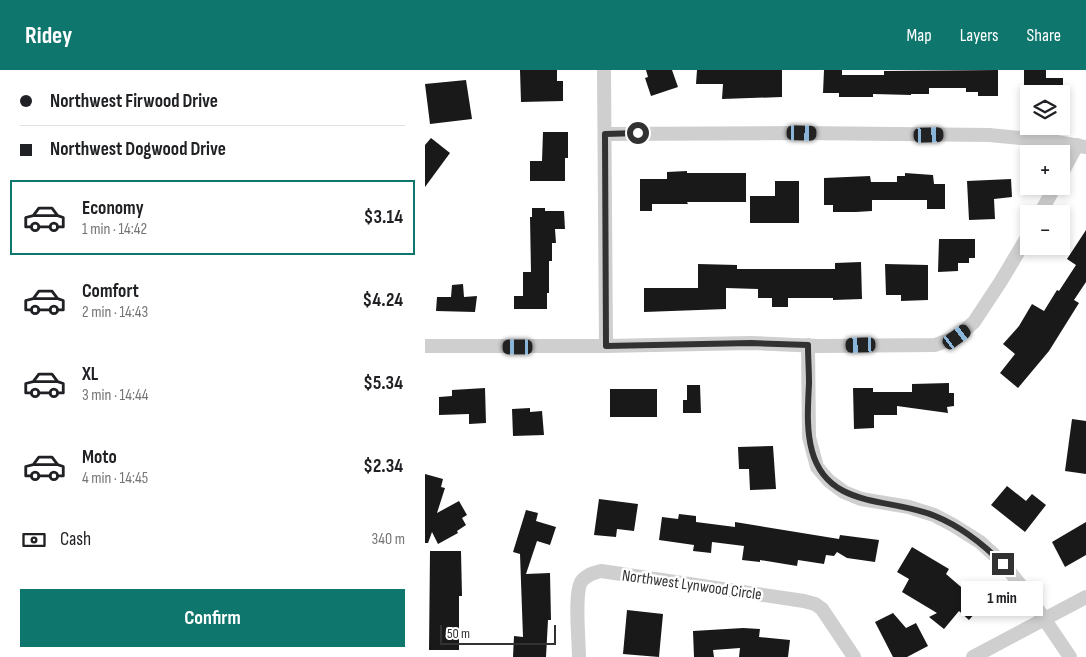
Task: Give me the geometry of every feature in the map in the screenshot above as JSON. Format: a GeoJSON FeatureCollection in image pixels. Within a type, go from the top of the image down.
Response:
{"type":"FeatureCollection","features":[{"type":"Feature","properties":{"kind":"street"},"geometry":{"type":"LineString","coordinates":[[604,70],[606,346]]}},
{"type":"Feature","properties":{"kind":"street"},"geometry":{"type":"LineString","coordinates":[[605,134],[981,135],[1051,141],[1081,146],[1070,162]]}},
{"type":"Feature","properties":{"kind":"street"},"geometry":{"type":"LineString","coordinates":[[425,346],[606,346],[751,343],[935,345],[957,337],[973,322],[1020,249]]}},
{"type":"Feature","properties":{"kind":"street"},"geometry":{"type":"LineString","coordinates":[[808,345],[809,437],[817,467],[829,481],[844,492],[861,499],[909,507],[934,515],[953,524],[980,542],[1003,564],[1045,618],[1070,657]]}},
{"type":"Feature","properties":{"kind":"street","name":"Northwest Lynwood Circle"},"geometry":{"type":"LineString","coordinates":[[579,657],[578,591],[586,577],[601,571],[815,604],[821,609],[854,657]]}},
{"type":"Feature","properties":{"kind":"street"},"geometry":{"type":"LineString","coordinates":[[973,657],[1086,596]]}},
{"type":"Feature","properties":{"kind":"building"},"geometry":{"type":"Polygon","coordinates":[[[520,70],[557,70],[557,81],[563,81],[563,101],[521,102],[520,70]]]}},
{"type":"Feature","properties":{"kind":"building"},"geometry":{"type":"Polygon","coordinates":[[[646,70],[672,70],[678,87],[651,96],[645,78],[648,77],[646,70]]]}},
{"type":"Feature","properties":{"kind":"building"},"geometry":{"type":"Polygon","coordinates":[[[697,70],[782,70],[782,97],[722,99],[723,84],[696,84],[697,70]]]}},
{"type":"Feature","properties":{"kind":"building"},"geometry":{"type":"Polygon","coordinates":[[[824,70],[842,70],[842,75],[884,75],[884,71],[998,70],[998,96],[978,96],[978,92],[966,92],[966,88],[929,88],[929,94],[873,94],[873,97],[839,97],[839,93],[823,93],[824,70]]]}},
{"type":"Feature","properties":{"kind":"building"},"geometry":{"type":"Polygon","coordinates":[[[1024,70],[1046,70],[1046,78],[1063,78],[1063,85],[1024,85],[1024,70]]]}},
{"type":"Feature","properties":{"kind":"building"},"geometry":{"type":"Polygon","coordinates":[[[466,80],[472,119],[430,124],[425,84],[466,80]]]}},
{"type":"Feature","properties":{"kind":"building"},"geometry":{"type":"Polygon","coordinates":[[[543,132],[568,132],[568,158],[565,158],[565,181],[530,181],[530,161],[542,161],[543,132]]]}},
{"type":"Feature","properties":{"kind":"building"},"geometry":{"type":"Polygon","coordinates":[[[431,138],[450,153],[425,187],[425,145],[431,138]]]}},
{"type":"Feature","properties":{"kind":"building"},"geometry":{"type":"Polygon","coordinates":[[[687,171],[687,173],[746,173],[746,202],[652,204],[652,211],[640,211],[640,179],[667,179],[667,172],[687,171]]]}},
{"type":"Feature","properties":{"kind":"building"},"geometry":{"type":"Polygon","coordinates":[[[905,173],[933,175],[934,184],[945,184],[945,209],[927,209],[927,200],[872,200],[872,211],[856,212],[833,212],[833,205],[824,205],[824,178],[870,176],[871,182],[897,182],[897,176],[905,176],[905,173]]]}},
{"type":"Feature","properties":{"kind":"building"},"geometry":{"type":"Polygon","coordinates":[[[1011,179],[1012,197],[994,199],[995,219],[969,220],[967,181],[1011,179]]]}},
{"type":"Feature","properties":{"kind":"building"},"geometry":{"type":"Polygon","coordinates":[[[775,181],[799,181],[799,223],[750,223],[750,196],[775,196],[775,181]]]}},
{"type":"Feature","properties":{"kind":"building"},"geometry":{"type":"Polygon","coordinates":[[[532,208],[545,208],[545,211],[564,211],[565,229],[555,229],[556,243],[552,243],[552,261],[549,261],[547,309],[514,309],[514,296],[523,296],[523,272],[531,272],[530,217],[532,217],[532,208]]]}},
{"type":"Feature","properties":{"kind":"building"},"geometry":{"type":"Polygon","coordinates":[[[1086,230],[1086,282],[1074,300],[1079,303],[1049,351],[1018,388],[1000,373],[1015,354],[1003,344],[1019,326],[1032,304],[1044,311],[1057,290],[1059,291],[1076,265],[1067,259],[1086,230]]]}},
{"type":"Feature","properties":{"kind":"building"},"geometry":{"type":"Polygon","coordinates":[[[939,239],[975,239],[975,258],[969,258],[969,263],[958,263],[958,271],[938,272],[939,239]]]}},
{"type":"Feature","properties":{"kind":"building"},"geometry":{"type":"Polygon","coordinates":[[[861,262],[862,299],[788,298],[788,307],[772,307],[772,298],[758,298],[758,289],[726,288],[726,309],[644,312],[644,288],[698,288],[698,264],[737,265],[737,269],[835,269],[835,263],[861,262]]]}},
{"type":"Feature","properties":{"kind":"building"},"geometry":{"type":"Polygon","coordinates":[[[885,264],[928,265],[928,300],[901,301],[901,295],[886,295],[885,264]]]}},
{"type":"Feature","properties":{"kind":"building"},"geometry":{"type":"Polygon","coordinates":[[[463,284],[464,297],[477,296],[475,312],[436,311],[437,297],[451,297],[452,285],[463,284]]]}},
{"type":"Feature","properties":{"kind":"building"},"geometry":{"type":"Polygon","coordinates":[[[949,383],[949,393],[954,393],[954,406],[947,407],[948,413],[897,406],[897,415],[874,415],[874,428],[854,429],[853,388],[873,388],[873,392],[912,392],[912,384],[949,383]]]}},
{"type":"Feature","properties":{"kind":"building"},"geometry":{"type":"Polygon","coordinates":[[[687,385],[700,385],[701,413],[683,413],[683,400],[687,400],[687,385]]]}},
{"type":"Feature","properties":{"kind":"building"},"geometry":{"type":"Polygon","coordinates":[[[485,388],[486,423],[469,424],[469,414],[439,415],[439,397],[452,396],[452,390],[485,388]]]}},
{"type":"Feature","properties":{"kind":"building"},"geometry":{"type":"Polygon","coordinates":[[[610,389],[657,389],[657,417],[610,417],[610,389]]]}},
{"type":"Feature","properties":{"kind":"building"},"geometry":{"type":"Polygon","coordinates":[[[530,408],[530,412],[542,411],[544,435],[513,436],[512,409],[530,408]]]}},
{"type":"Feature","properties":{"kind":"building"},"geometry":{"type":"Polygon","coordinates":[[[1072,419],[1086,421],[1086,474],[1065,471],[1072,419]]]}},
{"type":"Feature","properties":{"kind":"building"},"geometry":{"type":"Polygon","coordinates":[[[773,446],[776,489],[750,490],[749,469],[739,469],[738,447],[773,446]]]}},
{"type":"Feature","properties":{"kind":"building"},"geometry":{"type":"Polygon","coordinates":[[[425,474],[443,479],[441,487],[445,488],[437,513],[459,501],[467,515],[462,518],[466,525],[457,531],[458,533],[438,544],[432,532],[428,543],[425,543],[425,474]]]}},
{"type":"Feature","properties":{"kind":"building"},"geometry":{"type":"Polygon","coordinates":[[[1007,486],[1026,501],[1032,494],[1046,505],[1025,532],[991,505],[1007,486]]]}},
{"type":"Feature","properties":{"kind":"building"},"geometry":{"type":"Polygon","coordinates":[[[599,499],[638,504],[634,531],[617,529],[616,537],[594,535],[599,499]]]}},
{"type":"Feature","properties":{"kind":"building"},"geometry":{"type":"Polygon","coordinates":[[[526,510],[538,513],[536,521],[556,527],[550,545],[537,541],[526,574],[550,573],[551,620],[548,620],[546,657],[513,657],[514,636],[523,637],[520,554],[513,552],[526,510]]]}},
{"type":"Feature","properties":{"kind":"building"},"geometry":{"type":"Polygon","coordinates":[[[679,514],[696,516],[696,522],[735,527],[735,522],[839,539],[840,535],[879,540],[875,562],[847,558],[837,552],[834,556],[826,555],[824,564],[798,560],[797,566],[760,560],[760,562],[742,560],[744,546],[712,542],[711,553],[693,551],[694,545],[659,540],[662,517],[678,519],[679,514]]]}},
{"type":"Feature","properties":{"kind":"building"},"geometry":{"type":"Polygon","coordinates":[[[1086,522],[1086,555],[1065,567],[1052,542],[1086,522]]]}},
{"type":"Feature","properties":{"kind":"building"},"geometry":{"type":"Polygon","coordinates":[[[912,547],[949,569],[946,574],[982,605],[969,620],[959,611],[944,629],[929,617],[937,613],[902,592],[909,579],[897,572],[912,547]]]}},
{"type":"Feature","properties":{"kind":"building"},"geometry":{"type":"Polygon","coordinates":[[[430,551],[461,551],[462,596],[459,596],[459,650],[429,650],[430,551]]]}},
{"type":"Feature","properties":{"kind":"building"},"geometry":{"type":"Polygon","coordinates":[[[627,610],[663,614],[659,657],[623,654],[627,610]]]}},
{"type":"Feature","properties":{"kind":"building"},"geometry":{"type":"Polygon","coordinates":[[[893,613],[906,628],[916,623],[928,646],[907,657],[893,657],[875,622],[893,613]]]}},
{"type":"Feature","properties":{"kind":"building"},"geometry":{"type":"Polygon","coordinates":[[[743,628],[760,629],[759,637],[790,640],[788,657],[739,657],[740,648],[713,650],[714,657],[694,657],[693,631],[743,628]]]}},
{"type":"Feature","properties":{"kind":"route"},"geometry":{"type":"LineString","coordinates":[[638,133],[605,134],[606,346],[751,343],[808,345],[809,437],[817,467],[829,481],[844,492],[861,499],[909,507],[934,515],[953,524],[980,542],[1003,564]]}}]}
